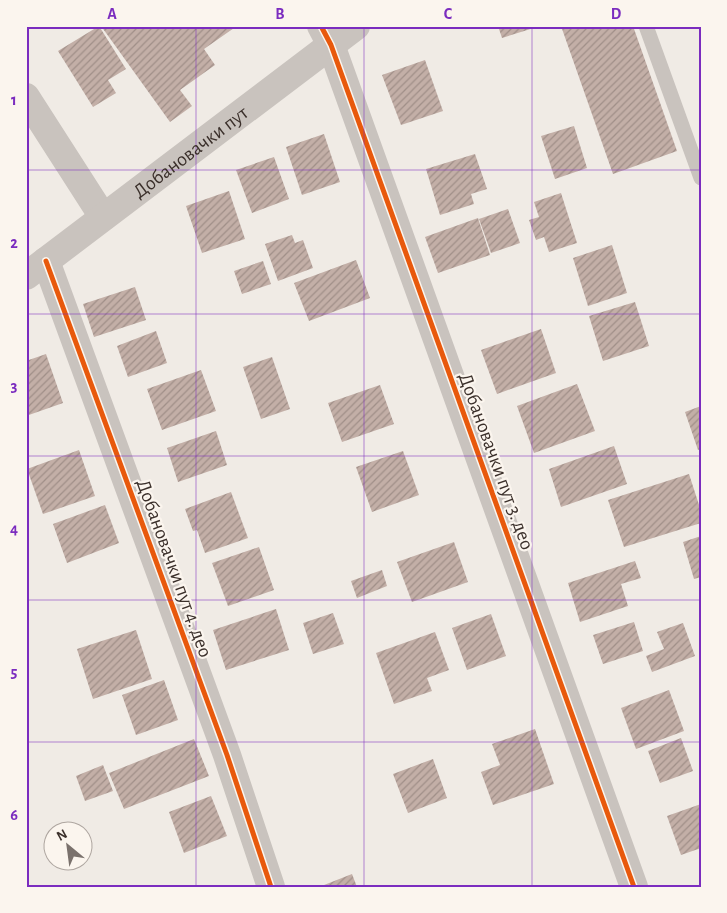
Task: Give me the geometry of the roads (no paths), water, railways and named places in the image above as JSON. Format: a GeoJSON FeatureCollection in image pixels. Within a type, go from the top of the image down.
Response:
{"type":"FeatureCollection","features":[{"type":"Feature","properties":{"kind":"street","name":"Добановачки пут"},"geometry":{"type":"LineString","coordinates":[[36,269],[103,217],[326,35],[356,26]]}},
{"type":"Feature","properties":{"kind":"street","name":"Добановачки пут 3. део"},"geometry":{"type":"LineString","coordinates":[[326,35],[634,887]]}},
{"type":"Feature","properties":{"kind":"street"},"geometry":{"type":"LineString","coordinates":[[26,98],[103,217]]}},
{"type":"Feature","properties":{"kind":"street","name":"Добановачки пут 4. део"},"geometry":{"type":"LineString","coordinates":[[36,269],[93,386],[227,755],[271,887]]}},
{"type":"Feature","properties":{"kind":"lane"},"geometry":{"type":"LineString","coordinates":[[646,26],[701,178]]}}]}
